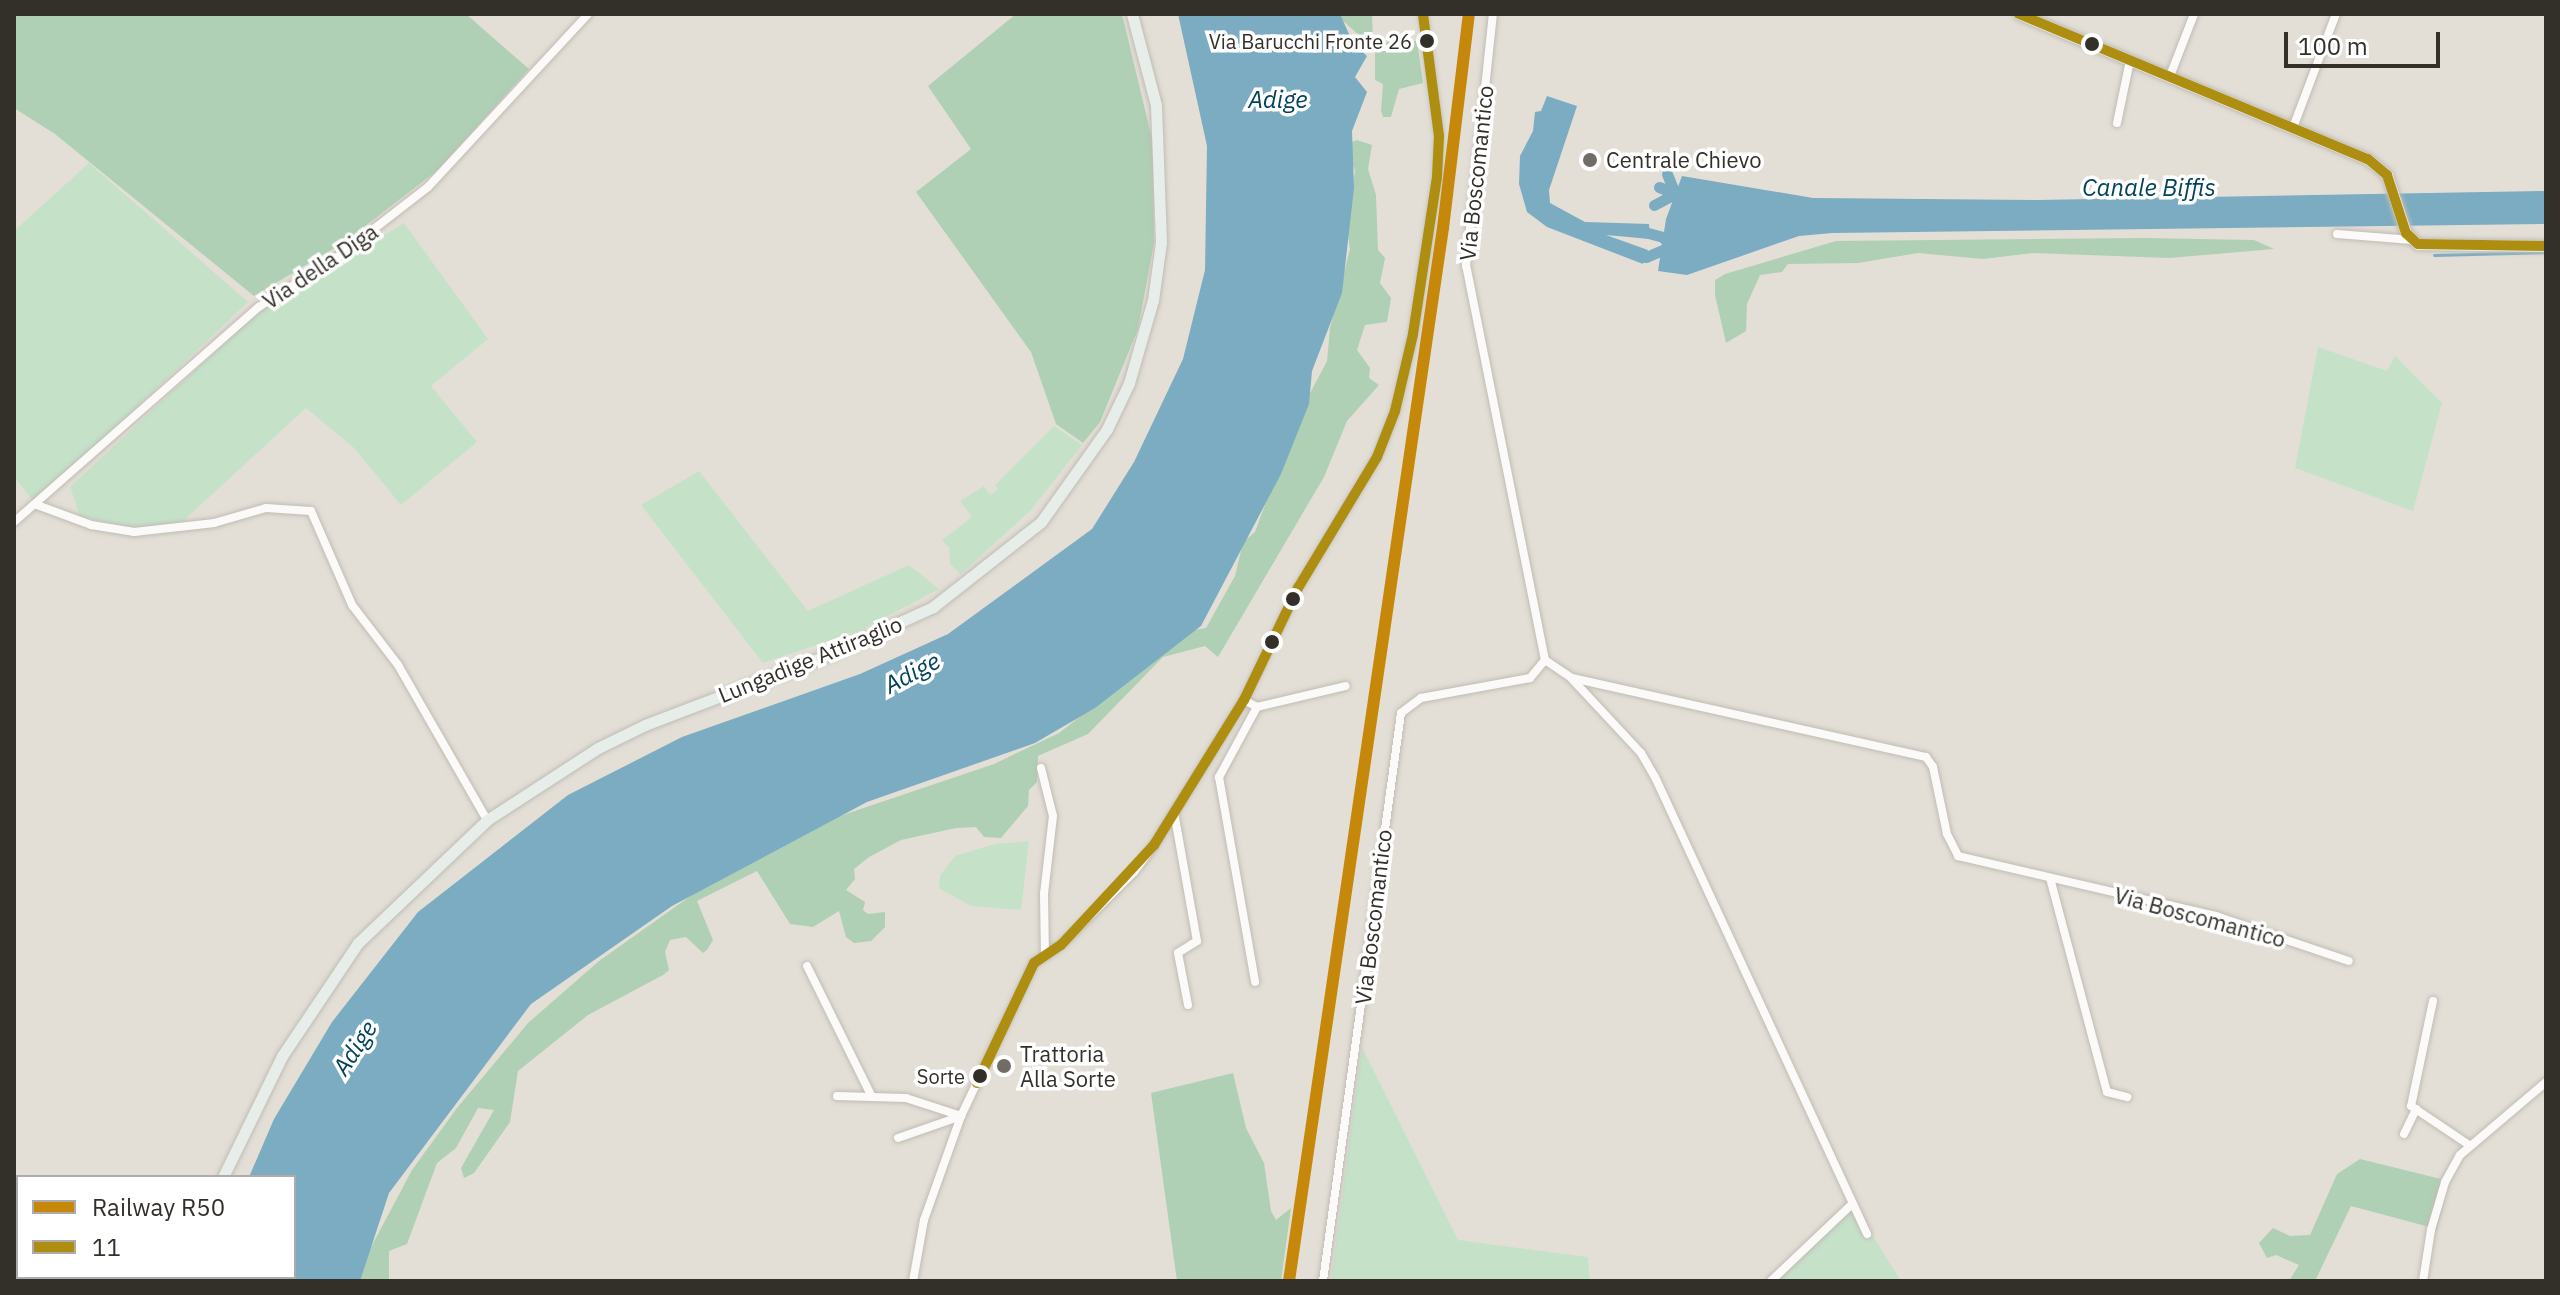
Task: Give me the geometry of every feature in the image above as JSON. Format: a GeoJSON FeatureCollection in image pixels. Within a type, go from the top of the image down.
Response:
{"type":"FeatureCollection","features":[{"type":"Feature","properties":{"kind":"street","name":"Via della Diga"},"geometry":{"type":"LineString","coordinates":[[14,522],[37,505],[238,324],[428,187],[588,14]]}},
{"type":"Feature","properties":{"kind":"street","name":"Lungadige Attiraglio"},"geometry":{"type":"LineString","coordinates":[[224,1175],[282,1056],[358,943],[487,820],[598,748],[645,725],[823,657],[933,607],[1041,522],[1107,429],[1129,383],[1153,300],[1161,242],[1156,105],[1132,14]]}},
{"type":"Feature","properties":{"kind":"street"},"geometry":{"type":"LineString","coordinates":[[913,1281],[924,1220],[961,1116],[1034,963],[1134,872],[1244,700],[1298,588],[1377,457],[1395,411],[1437,177],[1439,136],[1423,14]]}},
{"type":"Feature","properties":{"kind":"street","name":"Via Boscomantico"},"geometry":{"type":"LineString","coordinates":[[1493,14],[1466,266],[1545,660],[1572,678],[1641,753],[1655,777],[1867,1234]]}},
{"type":"Feature","properties":{"kind":"street"},"geometry":{"type":"LineString","coordinates":[[2019,14],[2294,125],[2368,159],[2391,182],[2409,237]]}},
{"type":"Feature","properties":{"kind":"street"},"geometry":{"type":"LineString","coordinates":[[2170,76],[2194,14]]}},
{"type":"Feature","properties":{"kind":"street"},"geometry":{"type":"LineString","coordinates":[[2294,125],[2336,14]]}},
{"type":"Feature","properties":{"kind":"street"},"geometry":{"type":"LineString","coordinates":[[2117,123],[2130,60]]}},
{"type":"Feature","properties":{"kind":"street"},"geometry":{"type":"LineString","coordinates":[[2337,234],[2409,237],[2437,247],[2546,246]]}},
{"type":"Feature","properties":{"kind":"street"},"geometry":{"type":"LineString","coordinates":[[37,505],[91,525],[134,532],[214,523],[266,508],[311,511],[352,605],[398,665],[487,820]]}},
{"type":"Feature","properties":{"kind":"street","name":"Via Boscomantico"},"geometry":{"type":"LineString","coordinates":[[1323,1281],[1401,713],[1421,698],[1530,678],[1545,660]]}},
{"type":"Feature","properties":{"kind":"street","name":"Via Boscomantico"},"geometry":{"type":"LineString","coordinates":[[1572,678],[1926,757],[1933,767],[1947,834],[1958,856],[2216,916],[2349,961]]}},
{"type":"Feature","properties":{"kind":"street"},"geometry":{"type":"LineString","coordinates":[[1244,700],[1257,707],[1346,686]]}},
{"type":"Feature","properties":{"kind":"street"},"geometry":{"type":"LineString","coordinates":[[1255,982],[1219,777],[1257,707]]}},
{"type":"Feature","properties":{"kind":"street"},"geometry":{"type":"LineString","coordinates":[[1041,768],[1053,816],[1044,894],[1045,956]]}},
{"type":"Feature","properties":{"kind":"street"},"geometry":{"type":"LineString","coordinates":[[1174,811],[1197,941],[1178,953],[1188,1005]]}},
{"type":"Feature","properties":{"kind":"street"},"geometry":{"type":"LineString","coordinates":[[2050,878],[2107,1092],[2127,1097]]}},
{"type":"Feature","properties":{"kind":"street"},"geometry":{"type":"LineString","coordinates":[[807,966],[871,1095]]}},
{"type":"Feature","properties":{"kind":"street"},"geometry":{"type":"LineString","coordinates":[[2433,1001],[2411,1106],[2469,1145]]}},
{"type":"Feature","properties":{"kind":"street"},"geometry":{"type":"LineString","coordinates":[[2423,1281],[2445,1182],[2469,1145],[2546,1082]]}},
{"type":"Feature","properties":{"kind":"street"},"geometry":{"type":"LineString","coordinates":[[837,1096],[906,1098],[961,1116]]}},
{"type":"Feature","properties":{"kind":"street"},"geometry":{"type":"LineString","coordinates":[[2404,1134],[2416,1109]]}},
{"type":"Feature","properties":{"kind":"street"},"geometry":{"type":"LineString","coordinates":[[898,1138],[961,1116]]}},
{"type":"Feature","properties":{"kind":"street"},"geometry":{"type":"LineString","coordinates":[[1771,1281],[1852,1204]]}},
{"type":"Feature","properties":{"kind":"green space"},"geometry":{"type":"Polygon","coordinates":[[[14,14],[466,14],[529,69],[439,169],[343,243],[254,296],[55,134],[14,108],[14,14]]]}},
{"type":"Feature","properties":{"kind":"green space"},"geometry":{"type":"Polygon","coordinates":[[[1016,14],[1122,14],[1153,143],[1154,243],[1138,329],[1100,422],[1083,443],[1056,424],[1031,352],[916,192],[971,149],[928,86],[1016,14]]]}},
{"type":"Feature","properties":{"kind":"green space"},"geometry":{"type":"Polygon","coordinates":[[[1335,14],[1372,14],[1373,43],[1417,41],[1423,83],[1399,89],[1391,117],[1383,117],[1381,111],[1383,84],[1375,80],[1375,49],[1335,14]]]}},
{"type":"Feature","properties":{"kind":"green space"},"geometry":{"type":"Polygon","coordinates":[[[1357,140],[1372,145],[1368,169],[1376,195],[1378,250],[1385,258],[1380,283],[1391,298],[1387,322],[1365,325],[1357,350],[1370,368],[1369,378],[1379,385],[1347,421],[1324,477],[1218,657],[1205,646],[1163,657],[1088,734],[1038,756],[1037,782],[1029,790],[1028,806],[1001,838],[984,837],[976,827],[956,828],[901,840],[854,869],[855,879],[846,890],[865,902],[863,910],[868,914],[885,912],[885,927],[871,941],[854,943],[846,937],[839,911],[813,927],[790,924],[757,871],[697,901],[713,940],[707,950],[703,953],[686,937],[670,940],[665,952],[669,970],[588,1015],[518,1071],[510,1122],[474,1173],[464,1178],[461,1168],[494,1110],[478,1108],[456,1148],[437,1163],[407,1244],[389,1251],[389,1281],[353,1281],[412,1170],[457,1108],[528,1023],[599,961],[699,890],[831,819],[994,764],[1059,733],[1189,631],[1206,628],[1235,576],[1243,542],[1255,532],[1296,420],[1327,361],[1330,328],[1350,249],[1347,229],[1355,171],[1346,144],[1357,140]]]}},
{"type":"Feature","properties":{"kind":"green space"},"geometry":{"type":"Polygon","coordinates":[[[89,163],[248,302],[35,503],[14,477],[14,231],[89,163]]]}},
{"type":"Feature","properties":{"kind":"green space"},"geometry":{"type":"Polygon","coordinates":[[[404,223],[488,339],[431,386],[477,442],[401,505],[354,448],[306,408],[182,522],[134,529],[80,516],[70,487],[259,311],[404,223]]]}},
{"type":"Feature","properties":{"kind":"green space"},"geometry":{"type":"Polygon","coordinates":[[[2254,240],[2274,249],[2169,258],[2033,253],[1983,259],[1918,253],[1858,263],[1788,264],[1782,272],[1760,275],[1747,304],[1746,331],[1726,343],[1715,295],[1715,280],[1725,274],[1836,241],[2254,240]]]}},
{"type":"Feature","properties":{"kind":"green space"},"geometry":{"type":"Polygon","coordinates":[[[2318,347],[2387,371],[2395,356],[2442,403],[2413,511],[2295,468],[2318,347]]]}},
{"type":"Feature","properties":{"kind":"green space"},"geometry":{"type":"Polygon","coordinates":[[[1054,426],[1082,445],[1031,510],[961,574],[950,564],[949,548],[942,540],[972,517],[960,501],[984,486],[990,495],[998,489],[995,485],[1054,426]]]}},
{"type":"Feature","properties":{"kind":"green space"},"geometry":{"type":"Polygon","coordinates":[[[699,471],[808,611],[909,565],[939,589],[859,631],[763,663],[641,505],[699,471]]]}},
{"type":"Feature","properties":{"kind":"green space"},"geometry":{"type":"Polygon","coordinates":[[[1029,841],[1021,910],[971,906],[939,888],[940,876],[955,856],[995,844],[1029,841]]]}},
{"type":"Feature","properties":{"kind":"green space"},"geometry":{"type":"Polygon","coordinates":[[[1362,1047],[1458,1240],[1588,1257],[1590,1281],[1331,1281],[1362,1047]]]}},
{"type":"Feature","properties":{"kind":"green space"},"geometry":{"type":"Polygon","coordinates":[[[1233,1073],[1246,1128],[1264,1163],[1271,1211],[1276,1220],[1291,1208],[1281,1281],[1177,1281],[1151,1093],[1233,1073]]]}},
{"type":"Feature","properties":{"kind":"green space"},"geometry":{"type":"Polygon","coordinates":[[[2360,1159],[2449,1181],[2437,1229],[2351,1206],[2315,1281],[2289,1281],[2299,1265],[2276,1255],[2267,1258],[2259,1243],[2273,1228],[2290,1236],[2310,1235],[2337,1174],[2360,1159]]]}},
{"type":"Feature","properties":{"kind":"green space"},"geometry":{"type":"Polygon","coordinates":[[[1853,1204],[1901,1281],[1777,1281],[1783,1271],[1853,1204]]]}},
{"type":"Feature","properties":{"kind":"water","name":"Adige"},"geometry":{"type":"Polygon","coordinates":[[[1178,14],[1340,14],[1353,43],[1367,56],[1355,77],[1367,92],[1352,131],[1354,188],[1342,293],[1312,371],[1309,404],[1281,474],[1201,626],[1095,708],[1035,743],[867,802],[672,906],[531,1004],[389,1193],[360,1281],[204,1281],[296,1279],[296,1175],[250,1175],[274,1119],[332,1022],[418,912],[568,795],[682,737],[860,674],[948,634],[1092,529],[1134,462],[1183,359],[1205,270],[1207,146],[1178,14]]]}},
{"type":"Feature","properties":{"kind":"water"},"geometry":{"type":"Polygon","coordinates":[[[1547,96],[1577,106],[1549,190],[1550,203],[1585,222],[1649,224],[1650,239],[1606,235],[1648,250],[1643,264],[1547,227],[1527,212],[1519,184],[1520,156],[1533,131],[1535,112],[1541,111],[1547,96]]]}},
{"type":"Feature","properties":{"kind":"water"},"geometry":{"type":"Polygon","coordinates":[[[1682,176],[1813,198],[2038,200],[2546,191],[2546,224],[1832,233],[1799,236],[1687,275],[1658,271],[1666,219],[1682,176]]]}},
{"type":"Feature","properties":{"kind":"waterway","name":"Canale Biffis"},"geometry":{"type":"LineString","coordinates":[[1667,174],[1675,194]]}},
{"type":"Feature","properties":{"kind":"waterway","name":"Canale Biffis"},"geometry":{"type":"LineString","coordinates":[[1659,187],[1687,198]]}},
{"type":"Feature","properties":{"kind":"waterway","name":"Canale Biffis"},"geometry":{"type":"LineString","coordinates":[[1654,205],[1675,194]]}},
{"type":"Feature","properties":{"kind":"waterway","name":"Canale Biffis"},"geometry":{"type":"LineString","coordinates":[[1637,230],[1663,237],[1670,246]]}},
{"type":"Feature","properties":{"kind":"waterway","name":"Canale Biffis"},"geometry":{"type":"LineString","coordinates":[[1633,252],[1646,257],[1672,246]]}},
{"type":"Feature","properties":{"kind":"waterway"},"geometry":{"type":"LineString","coordinates":[[2434,255],[2546,252]]}},
{"type":"Feature","properties":{"kind":"rail line","name":"R50"},"geometry":{"type":"LineString","coordinates":[[1289,1281],[1443,228],[1469,14]]}},
{"type":"Feature","properties":{"kind":"transit line","name":"11"},"geometry":{"type":"LineString","coordinates":[[977,1083],[1034,963],[1061,945],[1154,845],[1244,700],[1298,588],[1377,457],[1395,411],[1413,334],[1437,177],[1439,136],[1423,14]]}},
{"type":"Feature","properties":{"kind":"transit line","name":"11"},"geometry":{"type":"LineString","coordinates":[[2019,14],[2368,159],[2387,175],[2406,233],[2418,244],[2546,246]]}},
{"type":"Feature","properties":{"kind":"place","name":"Via Barucchi Fronte 26"},"geometry":{"type":"Point","coordinates":[1427,41]}},
{"type":"Feature","properties":{"kind":"place","name":"Centrale Chievo"},"geometry":{"type":"Point","coordinates":[1590,160]}},
{"type":"Feature","properties":{"kind":"place","name":"Trattoria Alla Sorte"},"geometry":{"type":"Point","coordinates":[1004,1066]}},
{"type":"Feature","properties":{"kind":"place","name":"Sorte"},"geometry":{"type":"Point","coordinates":[980,1076]}}]}
